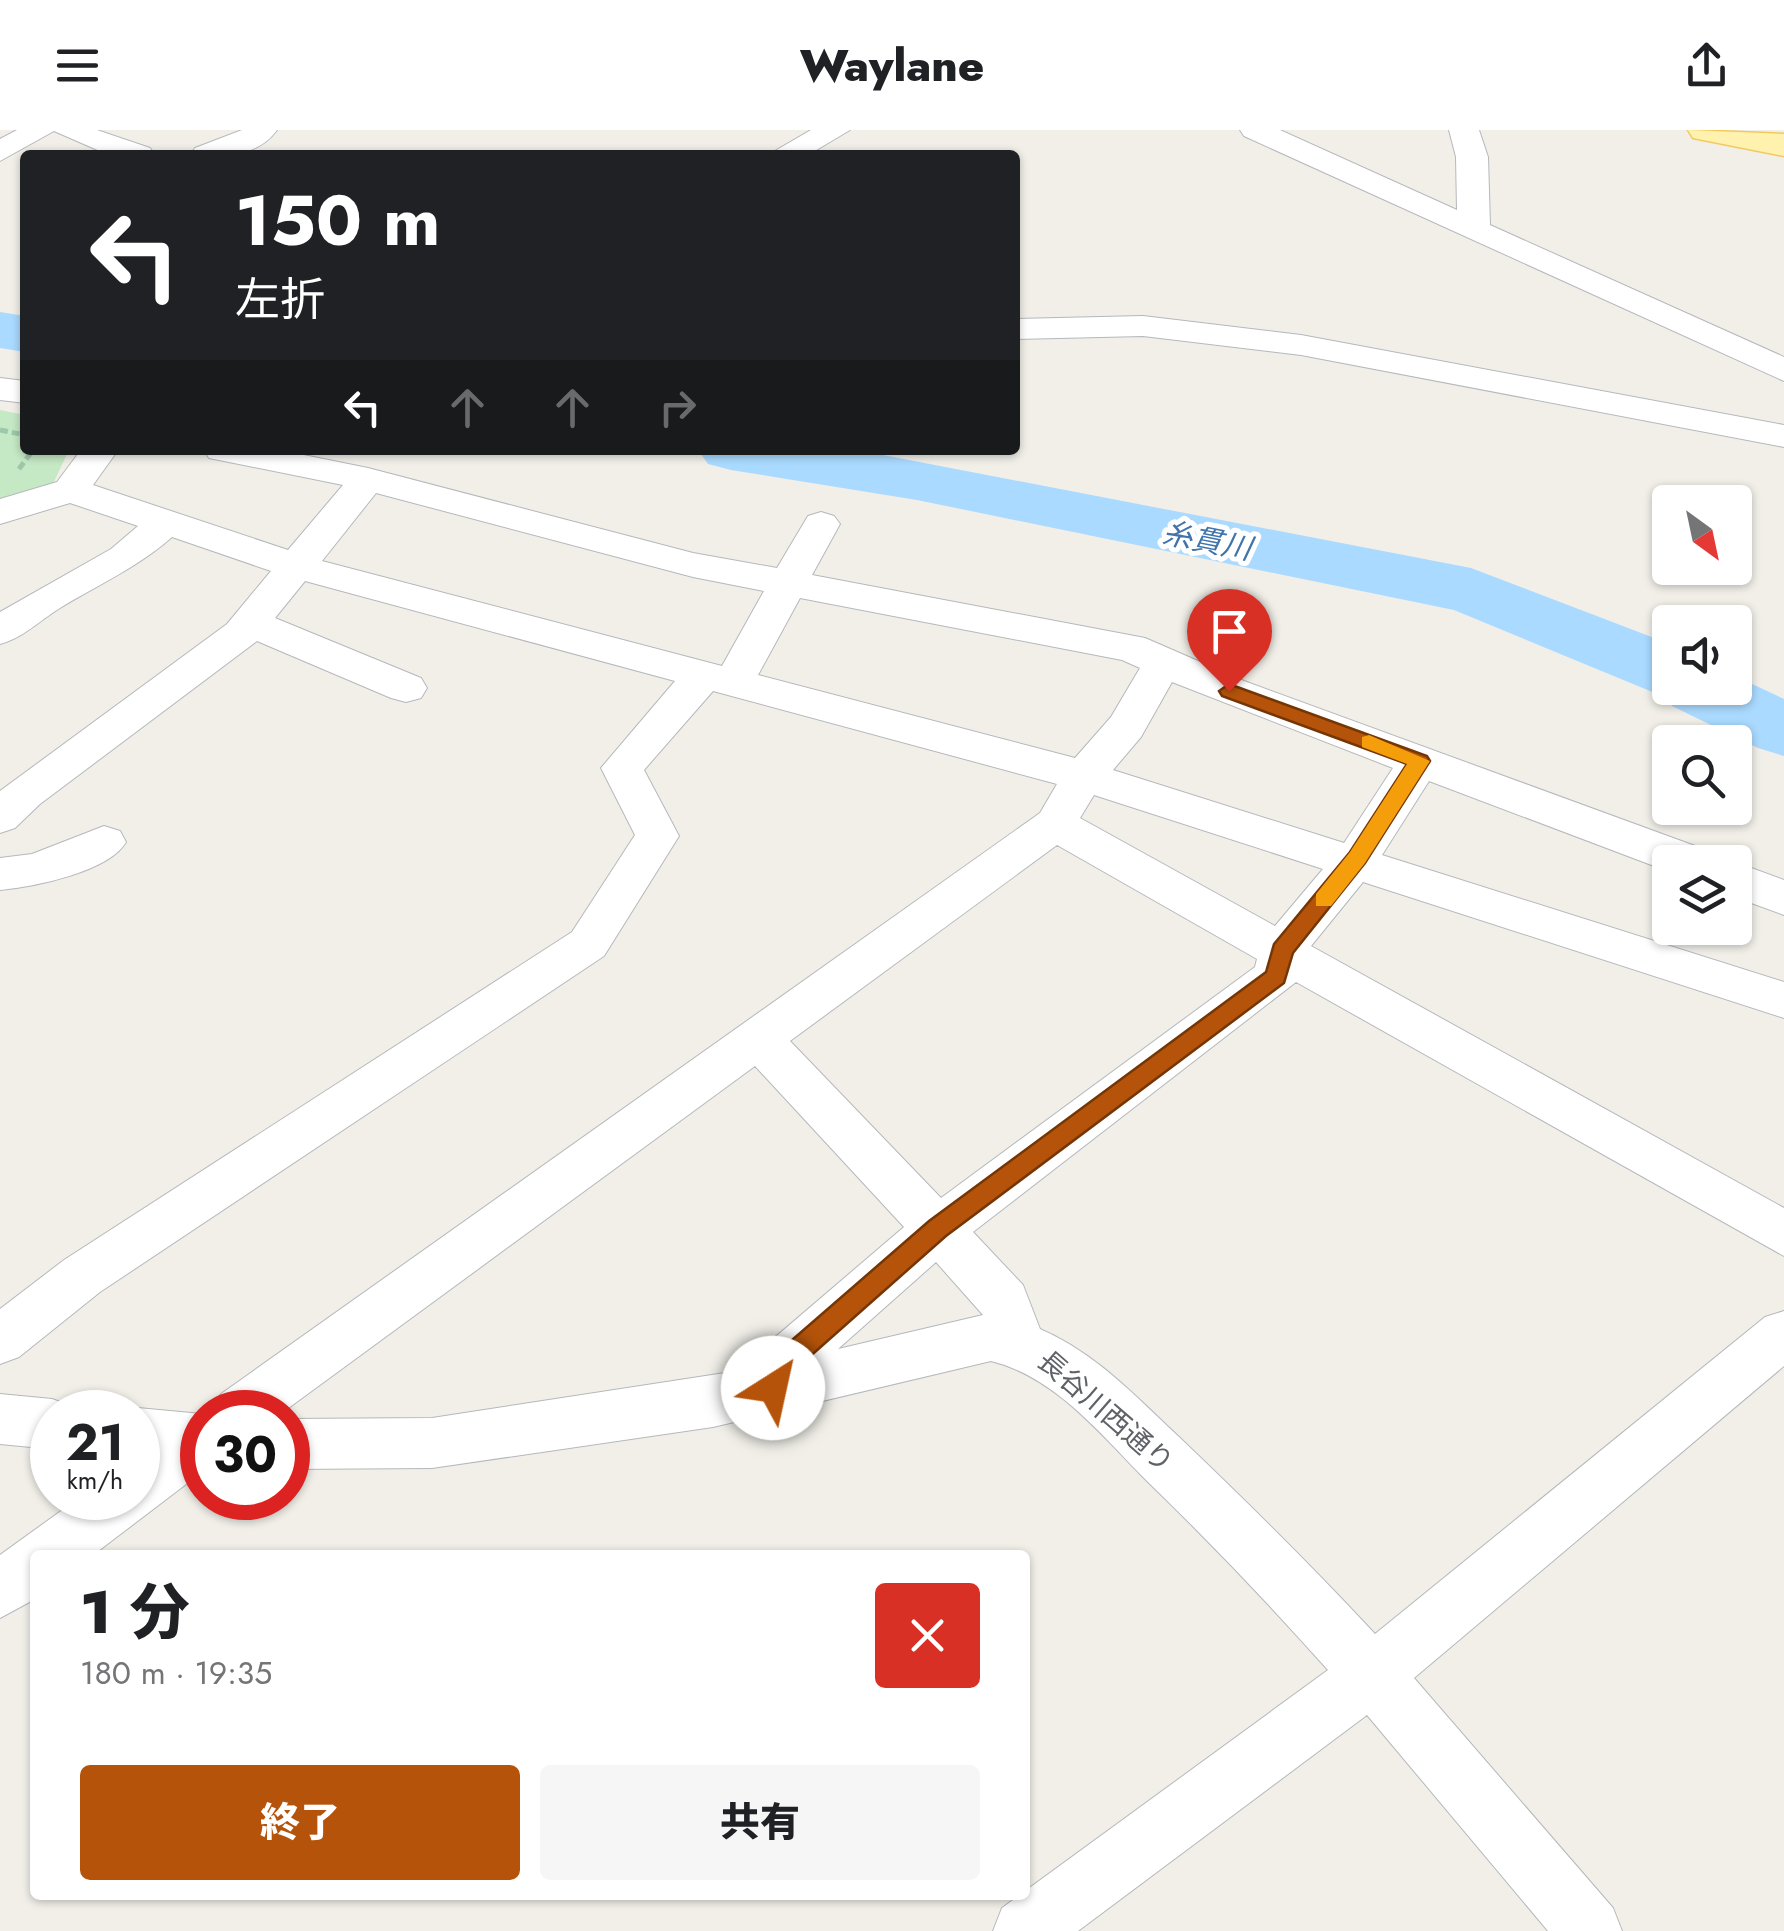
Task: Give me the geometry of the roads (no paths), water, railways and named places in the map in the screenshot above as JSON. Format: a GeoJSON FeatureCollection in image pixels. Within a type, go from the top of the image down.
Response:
{"type":"FeatureCollection","features":[{"type":"Feature","properties":{"kind":"main road"},"geometry":{"type":"LineString","coordinates":[[1706,130],[1784,144]]}},
{"type":"Feature","properties":{"kind":"street"},"geometry":{"type":"LineString","coordinates":[[0,152],[39,130]]}},
{"type":"Feature","properties":{"kind":"street"},"geometry":{"type":"LineString","coordinates":[[68,130],[125,150]]}},
{"type":"Feature","properties":{"kind":"street"},"geometry":{"type":"LineString","coordinates":[[220,150],[262,130]]}},
{"type":"Feature","properties":{"kind":"street"},"geometry":{"type":"LineString","coordinates":[[794,150],[835,130]]}},
{"type":"Feature","properties":{"kind":"street"},"geometry":{"type":"LineString","coordinates":[[1255,130],[1331,168],[1474,227],[1784,370]]}},
{"type":"Feature","properties":{"kind":"street"},"geometry":{"type":"LineString","coordinates":[[1464,130],[1472,157],[1474,227]]}},
{"type":"Feature","properties":{"kind":"street"},"geometry":{"type":"LineString","coordinates":[[1020,329],[1143,326],[1301,345],[1784,436]]}},
{"type":"Feature","properties":{"kind":"street"},"geometry":{"type":"LineString","coordinates":[[0,512],[70,490],[96,455]]}},
{"type":"Feature","properties":{"kind":"street"},"geometry":{"type":"LineString","coordinates":[[248,455],[368,478],[693,565],[1131,648],[1229,691],[1652,848]]}},
{"type":"Feature","properties":{"kind":"street"},"geometry":{"type":"LineString","coordinates":[[0,817],[25,793],[249,622],[368,478]]}},
{"type":"Feature","properties":{"kind":"street"},"geometry":{"type":"LineString","coordinates":[[70,490],[295,566],[1084,776],[1784,1000]]}},
{"type":"Feature","properties":{"kind":"street"},"geometry":{"type":"LineString","coordinates":[[0,631],[46,598],[126,558],[167,522]]}},
{"type":"Feature","properties":{"kind":"street"},"geometry":{"type":"LineString","coordinates":[[0,1340],[82,1276],[588,944],[656,836],[622,768],[719,679],[788,583],[821,524]]}},
{"type":"Feature","properties":{"kind":"street"},"geometry":{"type":"LineString","coordinates":[[249,622],[406,688]]}},
{"type":"Feature","properties":{"kind":"street"},"geometry":{"type":"LineString","coordinates":[[272,1390],[1055,824],[1084,776],[1126,727],[1164,662]]}},
{"type":"Feature","properties":{"kind":"street"},"geometry":{"type":"LineString","coordinates":[[773,1388],[778,1368],[938,1229],[1276,976],[1282,950],[1354,861],[1420,761]]}},
{"type":"Feature","properties":{"kind":"street"},"geometry":{"type":"LineString","coordinates":[[1055,824],[1784,1234]]}},
{"type":"Feature","properties":{"kind":"street"},"geometry":{"type":"LineString","coordinates":[[0,874],[38,870],[104,842]]}},
{"type":"Feature","properties":{"kind":"street"},"geometry":{"type":"LineString","coordinates":[[1752,886],[1784,898]]}},
{"type":"Feature","properties":{"kind":"street"},"geometry":{"type":"LineString","coordinates":[[758,1038],[1004,1301],[1018,1341]]}},
{"type":"Feature","properties":{"kind":"street"},"geometry":{"type":"LineString","coordinates":[[1025,1931],[1374,1672],[1784,1334]]}},
{"type":"Feature","properties":{"kind":"street","name":"長谷川西通り"},"geometry":{"type":"LineString","coordinates":[[310,1444],[432,1443],[713,1402],[991,1337],[1018,1341],[1040,1350],[1088,1389],[1258,1548],[1374,1672],[1590,1931]]}},
{"type":"Feature","properties":{"kind":"street"},"geometry":{"type":"LineString","coordinates":[[0,1419],[30,1422]]}},
{"type":"Feature","properties":{"kind":"street"},"geometry":{"type":"LineString","coordinates":[[54,1550],[94,1520]]}},
{"type":"Feature","properties":{"kind":"street"},"geometry":{"type":"LineString","coordinates":[[0,1590],[30,1568]]}},
{"type":"Feature","properties":{"kind":"waterway","name":"糸貫川"},"geometry":{"type":"LineString","coordinates":[[0,330],[20,333]]}},
{"type":"Feature","properties":{"kind":"waterway","name":"糸貫川"},"geometry":{"type":"LineString","coordinates":[[762,455],[917,480],[1471,591],[1652,665]]}},
{"type":"Feature","properties":{"kind":"waterway","name":"糸貫川"},"geometry":{"type":"LineString","coordinates":[[1733,705],[1784,730]]}}]}
